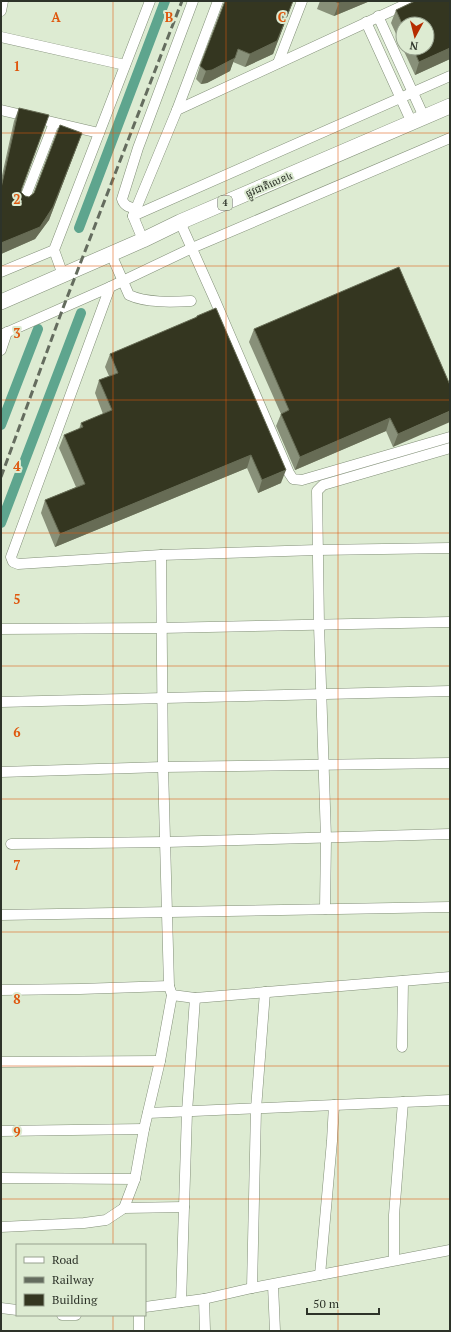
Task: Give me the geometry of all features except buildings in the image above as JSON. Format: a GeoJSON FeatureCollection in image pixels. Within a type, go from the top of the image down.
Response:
{"type":"FeatureCollection","features":[{"type":"Feature","properties":{"kind":"highway","name":"ផ្លូវជាតិលេខ៤"},"geometry":{"type":"LineString","coordinates":[[1,302],[143,240],[180,222],[450,106]]}},
{"type":"Feature","properties":{"kind":"street"},"geometry":{"type":"LineString","coordinates":[[1,11],[3,1]]}},
{"type":"Feature","properties":{"kind":"street"},"geometry":{"type":"LineString","coordinates":[[63,275],[54,250],[150,1]]}},
{"type":"Feature","properties":{"kind":"street"},"geometry":{"type":"LineString","coordinates":[[143,240],[134,212],[123,204],[122,199],[138,148],[193,1]]}},
{"type":"Feature","properties":{"kind":"street"},"geometry":{"type":"LineString","coordinates":[[134,212],[177,110],[218,1]]}},
{"type":"Feature","properties":{"kind":"street"},"geometry":{"type":"LineString","coordinates":[[278,63],[302,1]]}},
{"type":"Feature","properties":{"kind":"street"},"geometry":{"type":"LineString","coordinates":[[177,110],[412,1]]}},
{"type":"Feature","properties":{"kind":"street"},"geometry":{"type":"LineString","coordinates":[[378,16],[412,92],[418,120]]}},
{"type":"Feature","properties":{"kind":"street"},"geometry":{"type":"LineString","coordinates":[[366,22],[400,97],[418,120]]}},
{"type":"Feature","properties":{"kind":"street"},"geometry":{"type":"LineString","coordinates":[[1,37],[125,65]]}},
{"type":"Feature","properties":{"kind":"street"},"geometry":{"type":"LineString","coordinates":[[134,212],[450,76]]}},
{"type":"Feature","properties":{"kind":"street"},"geometry":{"type":"LineString","coordinates":[[1,110],[99,132]]}},
{"type":"Feature","properties":{"kind":"street"},"geometry":{"type":"LineString","coordinates":[[23,203],[54,123]]}},
{"type":"Feature","properties":{"kind":"street"},"geometry":{"type":"LineString","coordinates":[[1,350],[4,334],[110,288],[192,248],[450,138]]}},
{"type":"Feature","properties":{"kind":"street"},"geometry":{"type":"LineString","coordinates":[[180,222],[289,473],[293,479],[302,480],[450,437]]}},
{"type":"Feature","properties":{"kind":"street"},"geometry":{"type":"LineString","coordinates":[[1,272],[54,250]]}},
{"type":"Feature","properties":{"kind":"street"},"geometry":{"type":"LineString","coordinates":[[111,254],[129,295],[136,298],[191,302]]}},
{"type":"Feature","properties":{"kind":"street"},"geometry":{"type":"LineString","coordinates":[[110,288],[11,556],[13,562],[18,564],[161,555],[317,550],[450,548]]}},
{"type":"Feature","properties":{"kind":"street"},"geometry":{"type":"LineString","coordinates":[[325,909],[326,838],[317,550],[317,491],[319,487],[323,485],[450,448]]}},
{"type":"Feature","properties":{"kind":"street"},"geometry":{"type":"LineString","coordinates":[[124,1208],[135,1179],[144,1129],[160,1061],[171,990],[163,768],[161,555]]}},
{"type":"Feature","properties":{"kind":"street"},"geometry":{"type":"LineString","coordinates":[[1,629],[161,628],[450,622]]}},
{"type":"Feature","properties":{"kind":"street"},"geometry":{"type":"LineString","coordinates":[[1,702],[450,691]]}},
{"type":"Feature","properties":{"kind":"street"},"geometry":{"type":"LineString","coordinates":[[1,772],[324,764],[450,763]]}},
{"type":"Feature","properties":{"kind":"street"},"geometry":{"type":"LineString","coordinates":[[11,844],[166,842],[450,834]]}},
{"type":"Feature","properties":{"kind":"street"},"geometry":{"type":"LineString","coordinates":[[1,915],[450,907]]}},
{"type":"Feature","properties":{"kind":"street"},"geometry":{"type":"LineString","coordinates":[[1,990],[171,990],[195,998],[450,977]]}},
{"type":"Feature","properties":{"kind":"street"},"geometry":{"type":"LineString","coordinates":[[402,1047],[403,981]]}},
{"type":"Feature","properties":{"kind":"street"},"geometry":{"type":"LineString","coordinates":[[252,1288],[256,1109],[265,992]]}},
{"type":"Feature","properties":{"kind":"street"},"geometry":{"type":"LineString","coordinates":[[181,1302],[187,1112],[195,998]]}},
{"type":"Feature","properties":{"kind":"street"},"geometry":{"type":"LineString","coordinates":[[1,1062],[160,1061]]}},
{"type":"Feature","properties":{"kind":"street"},"geometry":{"type":"LineString","coordinates":[[148,1113],[450,1100]]}},
{"type":"Feature","properties":{"kind":"street"},"geometry":{"type":"LineString","coordinates":[[394,1260],[394,1215],[403,1102]]}},
{"type":"Feature","properties":{"kind":"street"},"geometry":{"type":"LineString","coordinates":[[320,1275],[334,1105]]}},
{"type":"Feature","properties":{"kind":"street"},"geometry":{"type":"LineString","coordinates":[[1,1131],[144,1129]]}},
{"type":"Feature","properties":{"kind":"street"},"geometry":{"type":"LineString","coordinates":[[1,1178],[135,1179]]}},
{"type":"Feature","properties":{"kind":"street"},"geometry":{"type":"LineString","coordinates":[[1,1227],[84,1223],[106,1220],[124,1208],[184,1207]]}},
{"type":"Feature","properties":{"kind":"street"},"geometry":{"type":"LineString","coordinates":[[146,1307],[204,1299],[252,1288],[450,1250]]}},
{"type":"Feature","properties":{"kind":"street"},"geometry":{"type":"LineString","coordinates":[[273,1285],[275,1331]]}},
{"type":"Feature","properties":{"kind":"street"},"geometry":{"type":"LineString","coordinates":[[204,1299],[206,1331]]}},
{"type":"Feature","properties":{"kind":"street"},"geometry":{"type":"LineString","coordinates":[[1,1308],[16,1310]]}},
{"type":"Feature","properties":{"kind":"street"},"geometry":{"type":"LineString","coordinates":[[139,1316],[139,1331]]}},
{"type":"Feature","properties":{"kind":"waterway"},"geometry":{"type":"LineString","coordinates":[[79,228],[165,1]]}},
{"type":"Feature","properties":{"kind":"waterway"},"geometry":{"type":"LineString","coordinates":[[1,523],[81,313]]}},
{"type":"Feature","properties":{"kind":"waterway"},"geometry":{"type":"LineString","coordinates":[[1,425],[38,329]]}},
{"type":"Feature","properties":{"kind":"railway"},"geometry":{"type":"LineString","coordinates":[[1,477],[63,308],[182,1]]}}]}
